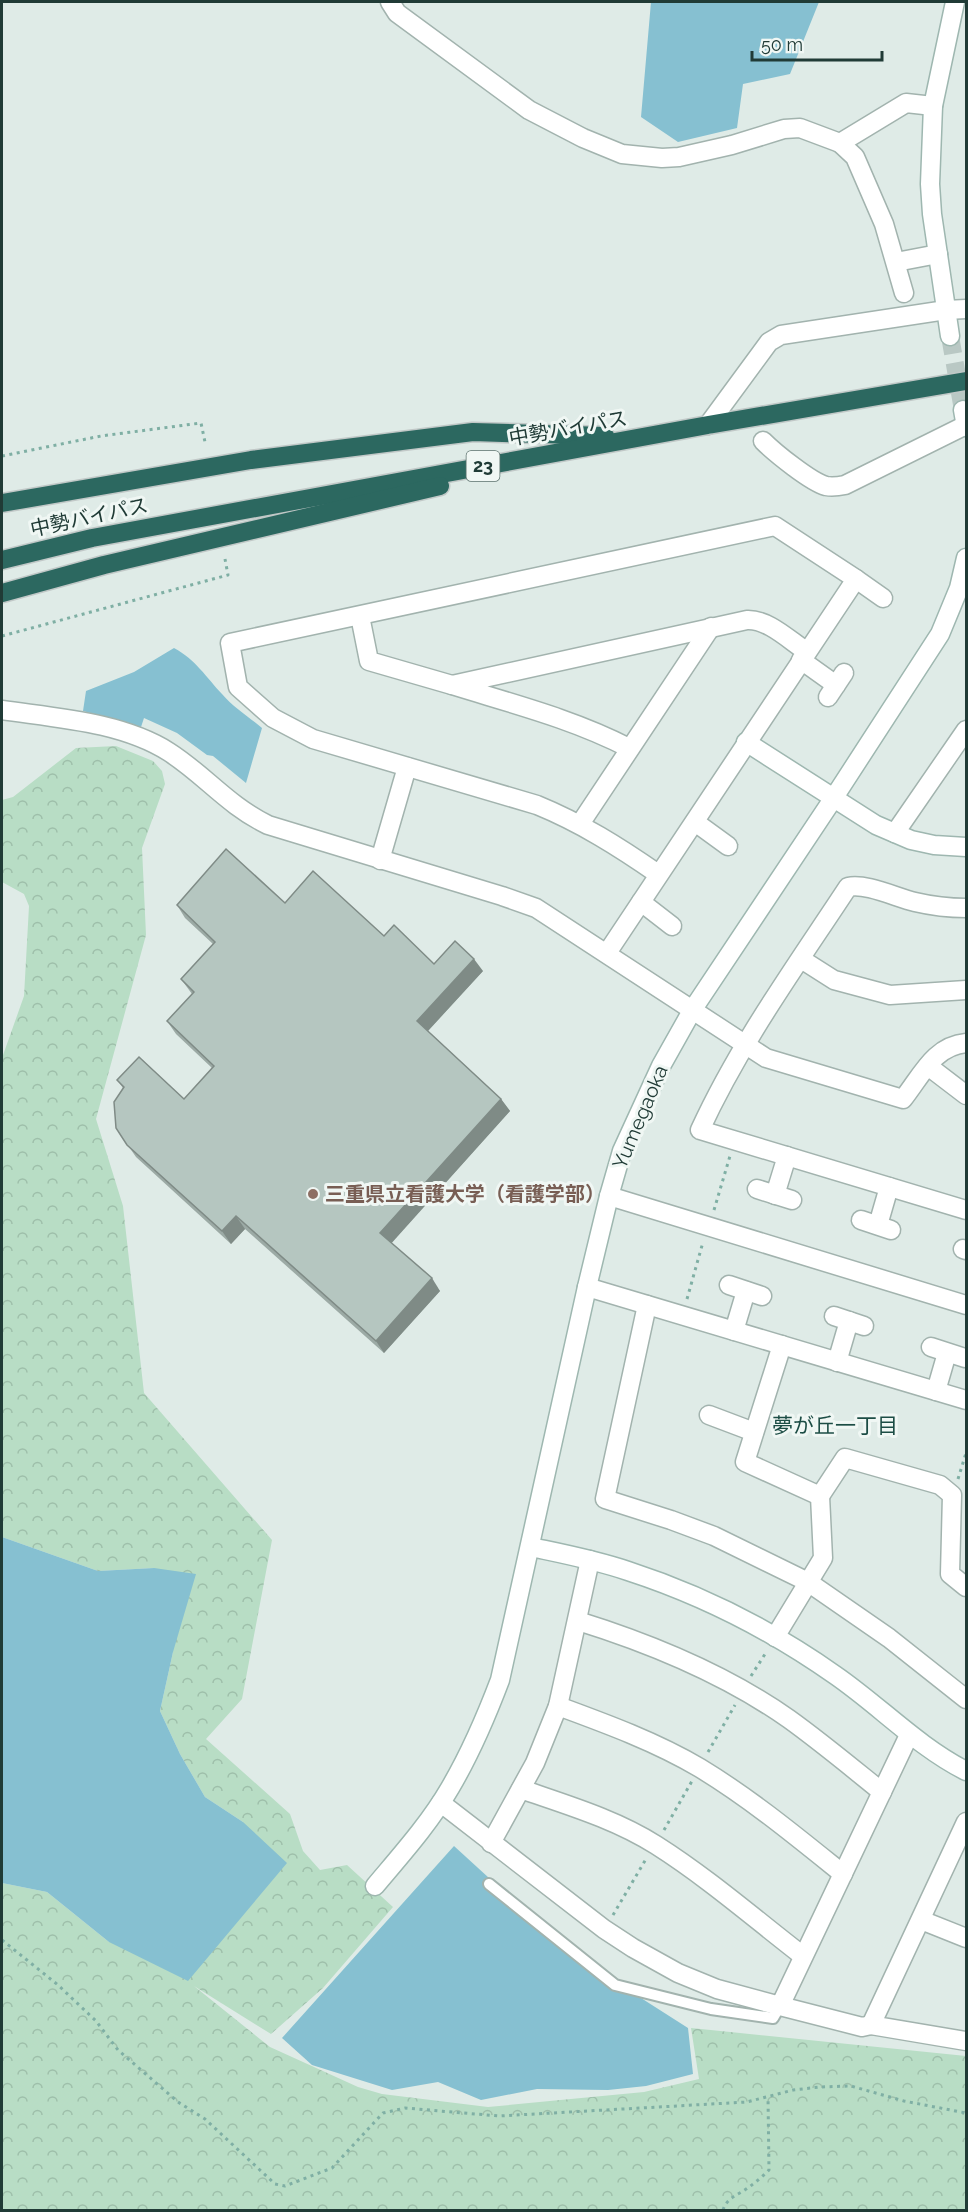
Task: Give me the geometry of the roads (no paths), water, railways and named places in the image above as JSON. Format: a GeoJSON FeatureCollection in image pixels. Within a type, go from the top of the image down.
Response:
{"type":"FeatureCollection","features":[{"type":"Feature","properties":{"kind":"highway","name":"中勢バイパス"},"geometry":{"type":"LineString","coordinates":[[2,560],[92,538],[708,425],[966,381]]}},
{"type":"Feature","properties":{"kind":"highway"},"geometry":{"type":"LineString","coordinates":[[2,503],[251,460],[473,432],[640,438]]}},
{"type":"Feature","properties":{"kind":"highway"},"geometry":{"type":"LineString","coordinates":[[2,593],[104,565],[640,438]]}},
{"type":"Feature","properties":{"kind":"street"},"geometry":{"type":"LineString","coordinates":[[390,2],[397,13],[529,110],[583,138],[622,154],[662,158],[679,157],[732,145],[784,129],[800,128],[840,143],[855,157],[884,224],[904,292]]}},
{"type":"Feature","properties":{"kind":"street"},"geometry":{"type":"LineString","coordinates":[[950,336],[930,184],[933,106],[955,2]]}},
{"type":"Feature","properties":{"kind":"street"},"geometry":{"type":"LineString","coordinates":[[840,143],[906,103],[933,106]]}},
{"type":"Feature","properties":{"kind":"street"},"geometry":{"type":"LineString","coordinates":[[896,262],[938,254]]}},
{"type":"Feature","properties":{"kind":"street"},"geometry":{"type":"LineString","coordinates":[[708,425],[769,342],[781,335],[966,309]]}},
{"type":"Feature","properties":{"kind":"street"},"geometry":{"type":"LineString","coordinates":[[764,441],[815,481],[827,486],[845,485],[965,421]]}},
{"type":"Feature","properties":{"kind":"street"},"geometry":{"type":"LineString","coordinates":[[658,874],[618,846],[580,824],[537,805],[313,739],[273,718],[238,687],[230,643],[775,526],[883,598]]}},
{"type":"Feature","properties":{"kind":"street","name":"Yumegaoka"},"geometry":{"type":"LineString","coordinates":[[375,1886],[411,1844],[441,1803],[481,1728],[500,1680],[587,1287],[622,1150],[661,1066],[693,1009],[940,634],[959,588],[966,558]]}},
{"type":"Feature","properties":{"kind":"street"},"geometry":{"type":"LineString","coordinates":[[607,953],[856,579]]}},
{"type":"Feature","properties":{"kind":"street"},"geometry":{"type":"LineString","coordinates":[[360,615],[369,661],[563,719],[600,733],[629,748]]}},
{"type":"Feature","properties":{"kind":"street"},"geometry":{"type":"LineString","coordinates":[[452,685],[711,627],[756,620],[836,685]]}},
{"type":"Feature","properties":{"kind":"street"},"geometry":{"type":"LineString","coordinates":[[580,824],[711,627]]}},
{"type":"Feature","properties":{"kind":"street"},"geometry":{"type":"LineString","coordinates":[[2,710],[124,731],[169,752],[253,818],[284,831],[536,908],[766,1058],[903,1099],[941,1051],[954,1044],[966,1043]]}},
{"type":"Feature","properties":{"kind":"street"},"geometry":{"type":"LineString","coordinates":[[895,833],[961,751],[966,730]]}},
{"type":"Feature","properties":{"kind":"street"},"geometry":{"type":"LineString","coordinates":[[747,742],[876,825],[911,840],[934,845],[966,847]]}},
{"type":"Feature","properties":{"kind":"street"},"geometry":{"type":"LineString","coordinates":[[380,860],[407,767]]}},
{"type":"Feature","properties":{"kind":"street"},"geometry":{"type":"LineString","coordinates":[[695,822],[729,845]]}},
{"type":"Feature","properties":{"kind":"street"},"geometry":{"type":"LineString","coordinates":[[966,908],[918,903],[887,895],[860,884],[848,887],[745,1043],[720,1087],[700,1130],[966,1210]]}},
{"type":"Feature","properties":{"kind":"street"},"geometry":{"type":"LineString","coordinates":[[641,902],[673,925]]}},
{"type":"Feature","properties":{"kind":"street"},"geometry":{"type":"LineString","coordinates":[[801,959],[834,980],[890,995],[966,990]]}},
{"type":"Feature","properties":{"kind":"street"},"geometry":{"type":"LineString","coordinates":[[928,1066],[966,1095]]}},
{"type":"Feature","properties":{"kind":"street"},"geometry":{"type":"LineString","coordinates":[[757,1189],[783,1197],[787,1156]]}},
{"type":"Feature","properties":{"kind":"street"},"geometry":{"type":"LineString","coordinates":[[877,1225],[889,1187]]}},
{"type":"Feature","properties":{"kind":"street"},"geometry":{"type":"LineString","coordinates":[[609,1196],[966,1305]]}},
{"type":"Feature","properties":{"kind":"street"},"geometry":{"type":"LineString","coordinates":[[587,1287],[966,1400]]}},
{"type":"Feature","properties":{"kind":"street"},"geometry":{"type":"LineString","coordinates":[[734,1331],[745,1291]]}},
{"type":"Feature","properties":{"kind":"street"},"geometry":{"type":"LineString","coordinates":[[647,1305],[605,1499],[714,1536],[808,1582],[889,1638],[966,1699]]}},
{"type":"Feature","properties":{"kind":"street"},"geometry":{"type":"LineString","coordinates":[[837,1362],[849,1321]]}},
{"type":"Feature","properties":{"kind":"street"},"geometry":{"type":"LineString","coordinates":[[782,1345],[745,1462],[820,1496]]}},
{"type":"Feature","properties":{"kind":"street"},"geometry":{"type":"LineString","coordinates":[[936,1391],[948,1353]]}},
{"type":"Feature","properties":{"kind":"street"},"geometry":{"type":"LineString","coordinates":[[709,1416],[754,1432]]}},
{"type":"Feature","properties":{"kind":"street"},"geometry":{"type":"LineString","coordinates":[[776,1637],[823,1558],[820,1496],[845,1458],[940,1485],[956,1500],[950,1574],[966,1587]]}},
{"type":"Feature","properties":{"kind":"street"},"geometry":{"type":"LineString","coordinates":[[531,1547],[627,1570],[700,1598],[776,1637],[838,1677],[909,1735],[966,1772]]}},
{"type":"Feature","properties":{"kind":"street"},"geometry":{"type":"LineString","coordinates":[[491,1843],[535,1762],[558,1706],[590,1560]]}},
{"type":"Feature","properties":{"kind":"street"},"geometry":{"type":"LineString","coordinates":[[578,1621],[653,1647],[743,1690],[788,1718],[882,1792]]}},
{"type":"Feature","properties":{"kind":"street"},"geometry":{"type":"LineString","coordinates":[[558,1706],[653,1743],[699,1768],[760,1809],[843,1874]]}},
{"type":"Feature","properties":{"kind":"street"},"geometry":{"type":"LineString","coordinates":[[780,2006],[909,1735]]}},
{"type":"Feature","properties":{"kind":"street"},"geometry":{"type":"LineString","coordinates":[[521,1790],[591,1813],[655,1845],[695,1872],[803,1956]]}},
{"type":"Feature","properties":{"kind":"street"},"geometry":{"type":"LineString","coordinates":[[441,1803],[604,1929],[678,1973],[717,1989],[862,2027],[871,2025],[966,2041]]}},
{"type":"Feature","properties":{"kind":"street"},"geometry":{"type":"LineString","coordinates":[[871,2025],[964,1833]]}},
{"type":"Feature","properties":{"kind":"street"},"geometry":{"type":"LineString","coordinates":[[921,1920],[966,1938]]}},
{"type":"Feature","properties":{"kind":"lane"},"geometry":{"type":"LineString","coordinates":[[489,1884],[615,1984],[680,2002],[755,2016],[773,2018],[780,2006]]}},
{"type":"Feature","properties":{"kind":"water"},"geometry":{"type":"Polygon","coordinates":[[[651,2],[819,2],[790,74],[743,84],[737,128],[678,142],[641,117],[651,2]]]}},
{"type":"Feature","properties":{"kind":"water"},"geometry":{"type":"Polygon","coordinates":[[[174,648],[195,663],[226,699],[262,728],[246,783],[213,756],[207,755],[177,733],[144,718],[141,727],[83,711],[86,691],[134,672],[174,648]]]}},
{"type":"Feature","properties":{"kind":"water"},"geometry":{"type":"Polygon","coordinates":[[[2,1537],[98,1571],[154,1568],[196,1574],[173,1652],[160,1711],[180,1754],[205,1797],[243,1822],[287,1863],[188,1981],[109,1942],[47,1892],[2,1883],[2,1537]]]}},
{"type":"Feature","properties":{"kind":"water"},"geometry":{"type":"Polygon","coordinates":[[[454,1846],[489,1878],[483,1886],[610,1989],[641,1998],[688,2028],[693,2074],[646,2086],[608,2090],[537,2089],[481,2100],[438,2082],[392,2090],[312,2065],[282,2038],[454,1846]]]}},
{"type":"Feature","properties":{"kind":"tunnel"},"geometry":{"type":"LineString","coordinates":[[950,336],[963,410]]}},
{"type":"Feature","properties":{"kind":"place","name":"三重県立看護大学（看護学部）"},"geometry":{"type":"Point","coordinates":[313,1194]}},
{"type":"Feature","properties":{"kind":"district","name":"夢が丘一丁目"},"geometry":{"type":"Point","coordinates":[835,1426]}}]}
